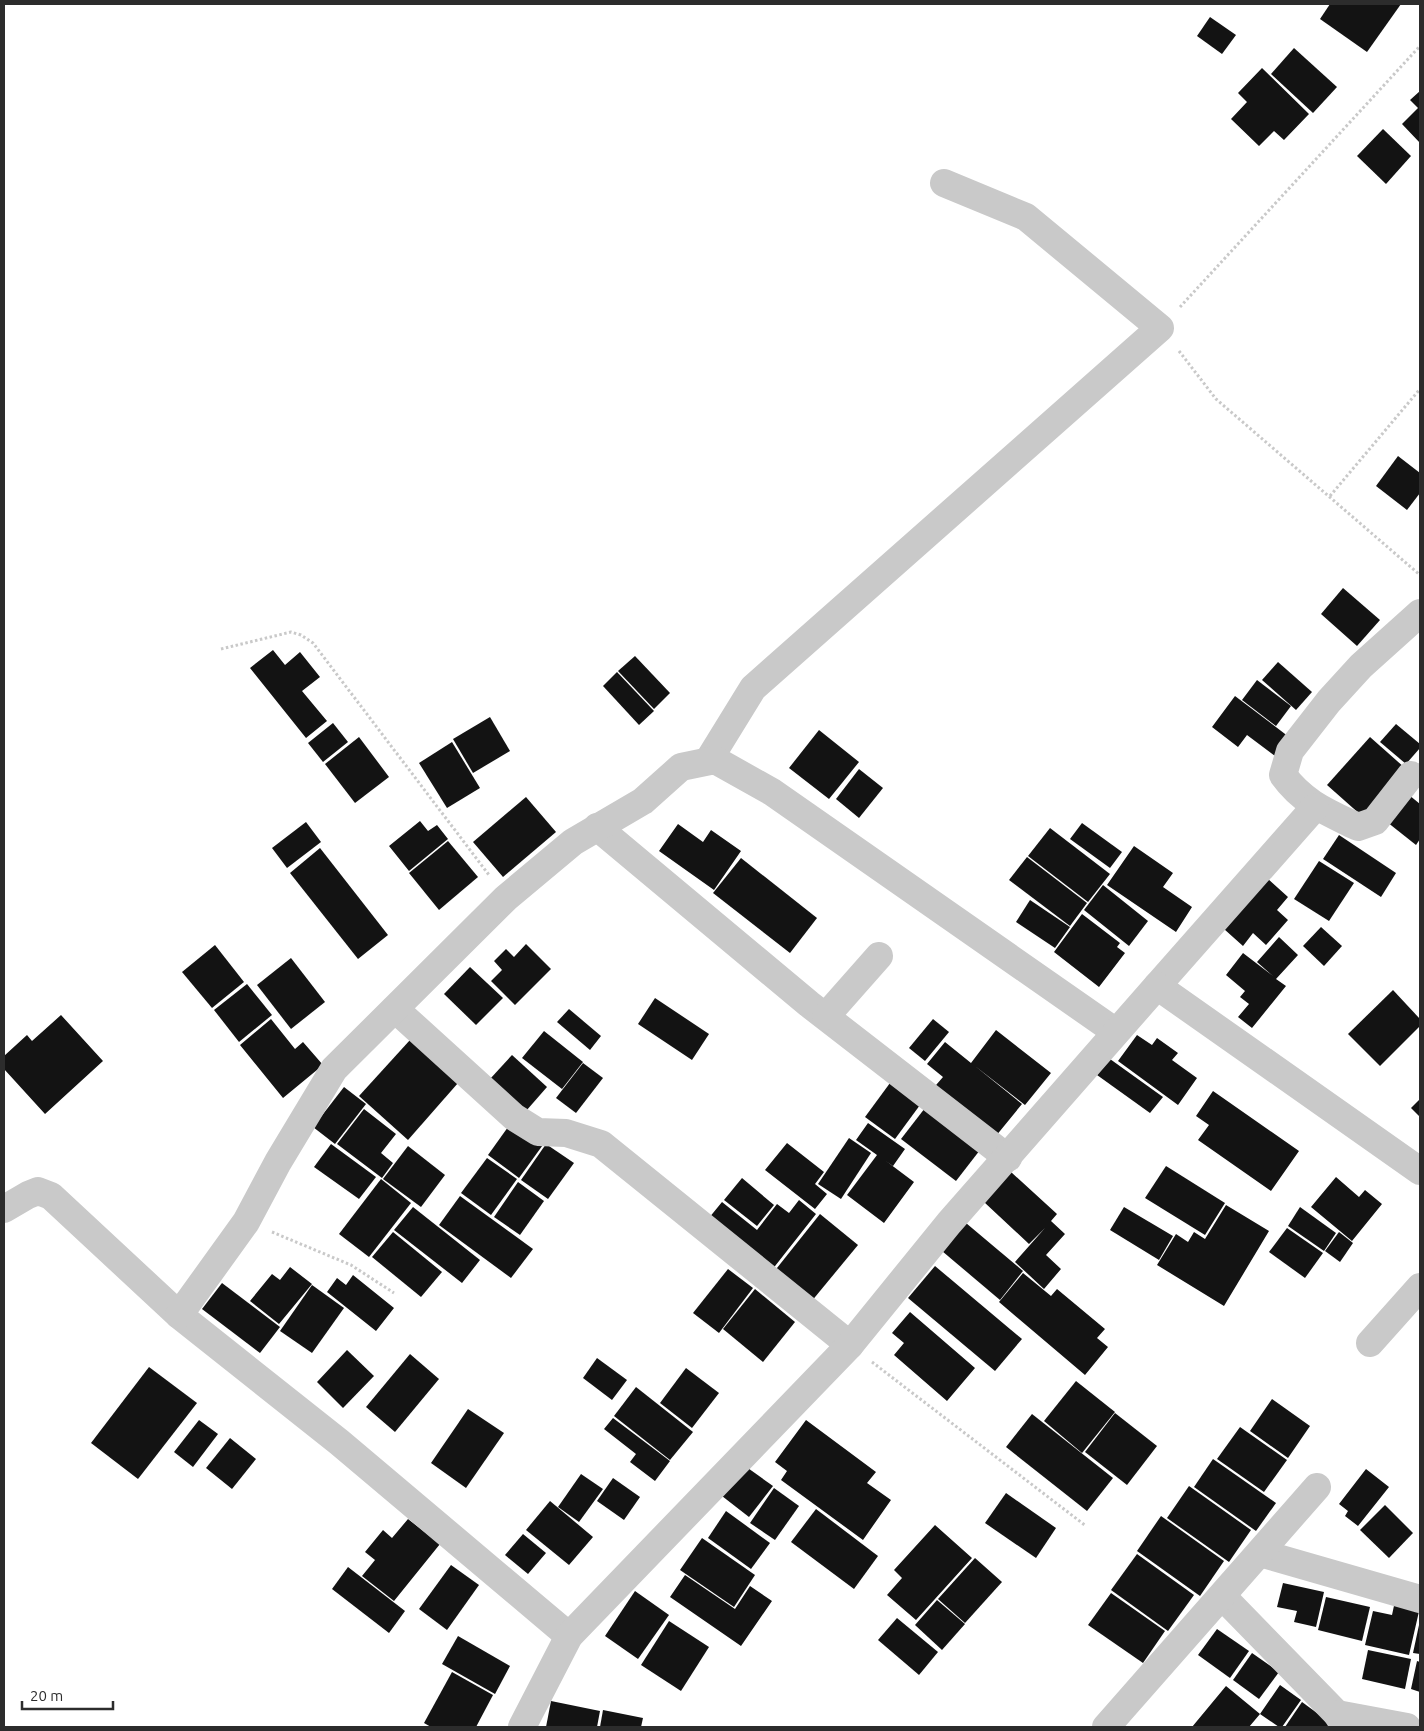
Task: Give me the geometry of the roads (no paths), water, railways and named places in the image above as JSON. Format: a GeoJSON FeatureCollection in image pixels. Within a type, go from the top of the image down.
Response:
{"type":"FeatureCollection","features":[{"type":"Feature","properties":{"kind":"street"},"geometry":{"type":"LineString","coordinates":[[708,762],[753,688],[1160,328],[1026,217],[944,183]]}},
{"type":"Feature","properties":{"kind":"street"},"geometry":{"type":"LineString","coordinates":[[1411,775],[1375,821],[1358,827],[1315,807],[1290,784],[1284,775],[1290,751],[1329,701],[1361,666],[1420,613]]}},
{"type":"Feature","properties":{"kind":"street"},"geometry":{"type":"LineString","coordinates":[[178,1315],[246,1222],[278,1162],[334,1069],[506,898],[573,842],[643,800],[681,767],[715,760],[772,792],[1116,1032]]}},
{"type":"Feature","properties":{"kind":"street"},"geometry":{"type":"LineString","coordinates":[[522,1727],[569,1636],[850,1345],[949,1223],[1315,807]]}},
{"type":"Feature","properties":{"kind":"street"},"geometry":{"type":"LineString","coordinates":[[597,827],[826,1016],[1008,1158]]}},
{"type":"Feature","properties":{"kind":"street"},"geometry":{"type":"LineString","coordinates":[[826,1016],[879,956]]}},
{"type":"Feature","properties":{"kind":"street"},"geometry":{"type":"LineString","coordinates":[[1157,986],[1420,1171]]}},
{"type":"Feature","properties":{"kind":"street"},"geometry":{"type":"LineString","coordinates":[[394,1009],[514,1117],[538,1132],[566,1133],[601,1144],[850,1345]]}},
{"type":"Feature","properties":{"kind":"street"},"geometry":{"type":"LineString","coordinates":[[4,1209],[38,1191],[51,1196],[178,1315],[339,1442],[569,1636]]}},
{"type":"Feature","properties":{"kind":"street"},"geometry":{"type":"LineString","coordinates":[[1370,1343],[1420,1287]]}},
{"type":"Feature","properties":{"kind":"street"},"geometry":{"type":"LineString","coordinates":[[1117,1723],[1222,1596],[1317,1487]]}},
{"type":"Feature","properties":{"kind":"street"},"geometry":{"type":"LineString","coordinates":[[1260,1552],[1420,1599]]}},
{"type":"Feature","properties":{"kind":"street"},"geometry":{"type":"LineString","coordinates":[[1222,1596],[1341,1721],[1407,1727]]}}]}
